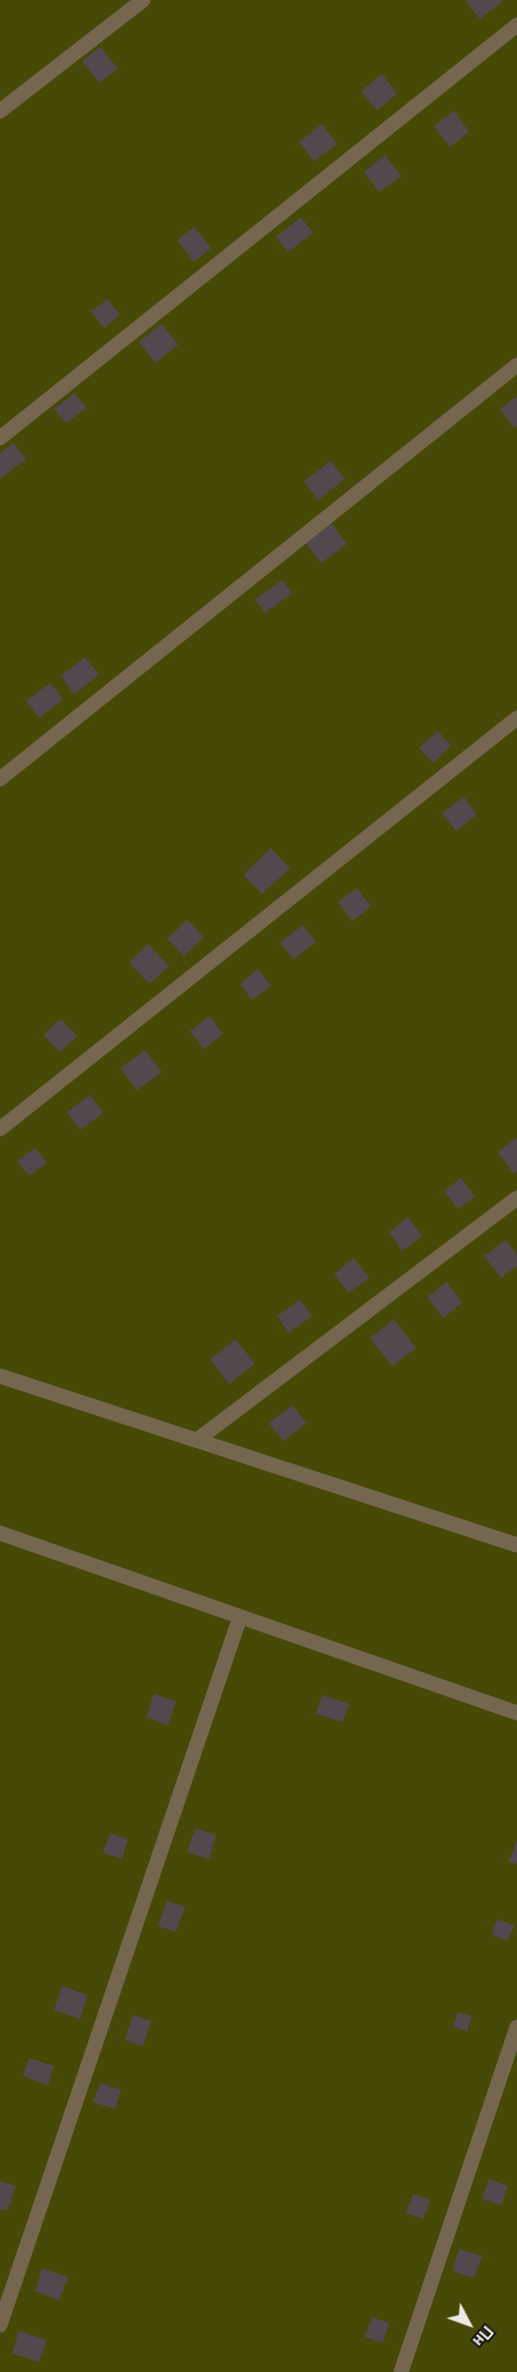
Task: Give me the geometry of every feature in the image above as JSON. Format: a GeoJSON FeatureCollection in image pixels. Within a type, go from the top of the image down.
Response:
{"type":"FeatureCollection","features":[{"type":"Feature","properties":{"kind":"lane"},"geometry":{"type":"LineString","coordinates":[[0,111],[143,0]]}},
{"type":"Feature","properties":{"kind":"lane"},"geometry":{"type":"LineString","coordinates":[[0,438],[517,26]]}},
{"type":"Feature","properties":{"kind":"lane"},"geometry":{"type":"LineString","coordinates":[[0,779],[517,365]]}},
{"type":"Feature","properties":{"kind":"lane"},"geometry":{"type":"LineString","coordinates":[[0,1129],[517,718]]}},
{"type":"Feature","properties":{"kind":"lane"},"geometry":{"type":"LineString","coordinates":[[197,1440],[517,1198]]}},
{"type":"Feature","properties":{"kind":"lane"},"geometry":{"type":"LineString","coordinates":[[0,1376],[517,1545]]}},
{"type":"Feature","properties":{"kind":"lane"},"geometry":{"type":"LineString","coordinates":[[0,1533],[517,1713]]}},
{"type":"Feature","properties":{"kind":"lane"},"geometry":{"type":"LineString","coordinates":[[0,2325],[240,1617]]}},
{"type":"Feature","properties":{"kind":"lane"},"geometry":{"type":"LineString","coordinates":[[400,2372],[517,2027]]}},
{"type":"Feature","properties":{"kind":"shaded area"},"geometry":{"type":"Polygon","coordinates":[[[0,0],[517,0],[517,2372],[0,2372],[0,0]]]}},
{"type":"Feature","properties":{"kind":"building"},"geometry":{"type":"Polygon","coordinates":[[[504,0],[480,19],[466,1],[504,0]]]}},
{"type":"Feature","properties":{"kind":"building"},"geometry":{"type":"Polygon","coordinates":[[[101,47],[118,69],[99,83],[82,61],[101,47]]]}},
{"type":"Feature","properties":{"kind":"building"},"geometry":{"type":"Polygon","coordinates":[[[382,74],[397,94],[377,110],[361,91],[382,74]]]}},
{"type":"Feature","properties":{"kind":"building"},"geometry":{"type":"Polygon","coordinates":[[[454,111],[469,132],[450,147],[434,126],[454,111]]]}},
{"type":"Feature","properties":{"kind":"building"},"geometry":{"type":"Polygon","coordinates":[[[322,124],[337,144],[314,161],[299,142],[322,124]]]}},
{"type":"Feature","properties":{"kind":"building"},"geometry":{"type":"Polygon","coordinates":[[[385,155],[401,176],[379,192],[364,172],[385,155]]]}},
{"type":"Feature","properties":{"kind":"building"},"geometry":{"type":"Polygon","coordinates":[[[301,217],[313,233],[288,252],[276,237],[301,217]]]}},
{"type":"Feature","properties":{"kind":"building"},"geometry":{"type":"Polygon","coordinates":[[[194,227],[211,248],[194,262],[177,240],[194,227]]]}},
{"type":"Feature","properties":{"kind":"building"},"geometry":{"type":"Polygon","coordinates":[[[108,299],[120,315],[104,328],[91,311],[108,299]]]}},
{"type":"Feature","properties":{"kind":"building"},"geometry":{"type":"Polygon","coordinates":[[[162,324],[178,345],[155,363],[139,342],[162,324]]]}},
{"type":"Feature","properties":{"kind":"building"},"geometry":{"type":"Polygon","coordinates":[[[75,393],[86,408],[66,423],[54,409],[75,393]]]}},
{"type":"Feature","properties":{"kind":"building"},"geometry":{"type":"Polygon","coordinates":[[[517,396],[517,426],[514,428],[500,409],[517,396]]]}},
{"type":"Feature","properties":{"kind":"building"},"geometry":{"type":"Polygon","coordinates":[[[13,443],[26,459],[0,479],[0,453],[13,443]]]}},
{"type":"Feature","properties":{"kind":"building"},"geometry":{"type":"Polygon","coordinates":[[[331,461],[345,479],[318,500],[304,481],[331,461]]]}},
{"type":"Feature","properties":{"kind":"building"},"geometry":{"type":"Polygon","coordinates":[[[331,523],[347,544],[321,563],[306,543],[331,523]]]}},
{"type":"Feature","properties":{"kind":"building"},"geometry":{"type":"Polygon","coordinates":[[[282,580],[292,593],[265,613],[255,600],[282,580]]]}},
{"type":"Feature","properties":{"kind":"building"},"geometry":{"type":"Polygon","coordinates":[[[85,657],[99,675],[74,694],[61,676],[85,657]]]}},
{"type":"Feature","properties":{"kind":"building"},"geometry":{"type":"Polygon","coordinates":[[[50,683],[63,699],[39,718],[26,701],[50,683]]]}},
{"type":"Feature","properties":{"kind":"building"},"geometry":{"type":"Polygon","coordinates":[[[438,731],[451,746],[433,763],[419,748],[438,731]]]}},
{"type":"Feature","properties":{"kind":"building"},"geometry":{"type":"Polygon","coordinates":[[[464,797],[477,815],[456,831],[442,813],[464,797]]]}},
{"type":"Feature","properties":{"kind":"building"},"geometry":{"type":"Polygon","coordinates":[[[271,848],[290,868],[262,894],[243,875],[271,848]]]}},
{"type":"Feature","properties":{"kind":"building"},"geometry":{"type":"Polygon","coordinates":[[[357,888],[371,907],[352,921],[338,902],[357,888]]]}},
{"type":"Feature","properties":{"kind":"building"},"geometry":{"type":"Polygon","coordinates":[[[187,920],[204,937],[184,956],[167,939],[187,920]]]}},
{"type":"Feature","properties":{"kind":"building"},"geometry":{"type":"Polygon","coordinates":[[[303,925],[316,942],[293,959],[280,942],[303,925]]]}},
{"type":"Feature","properties":{"kind":"building"},"geometry":{"type":"Polygon","coordinates":[[[148,944],[169,966],[149,984],[129,962],[148,944]]]}},
{"type":"Feature","properties":{"kind":"building"},"geometry":{"type":"Polygon","coordinates":[[[258,969],[271,986],[252,1000],[240,984],[258,969]]]}},
{"type":"Feature","properties":{"kind":"building"},"geometry":{"type":"Polygon","coordinates":[[[210,1016],[223,1034],[204,1049],[190,1031],[210,1016]]]}},
{"type":"Feature","properties":{"kind":"building"},"geometry":{"type":"Polygon","coordinates":[[[61,1019],[77,1036],[60,1052],[43,1035],[61,1019]]]}},
{"type":"Feature","properties":{"kind":"building"},"geometry":{"type":"Polygon","coordinates":[[[145,1050],[162,1072],[137,1090],[120,1068],[145,1050]]]}},
{"type":"Feature","properties":{"kind":"building"},"geometry":{"type":"Polygon","coordinates":[[[90,1095],[103,1113],[80,1130],[67,1112],[90,1095]]]}},
{"type":"Feature","properties":{"kind":"building"},"geometry":{"type":"Polygon","coordinates":[[[517,1138],[517,1171],[514,1174],[498,1152],[517,1138]]]}},
{"type":"Feature","properties":{"kind":"building"},"geometry":{"type":"Polygon","coordinates":[[[35,1148],[47,1163],[29,1176],[17,1161],[35,1148]]]}},
{"type":"Feature","properties":{"kind":"building"},"geometry":{"type":"Polygon","coordinates":[[[461,1178],[475,1196],[458,1209],[444,1191],[461,1178]]]}},
{"type":"Feature","properties":{"kind":"building"},"geometry":{"type":"Polygon","coordinates":[[[408,1217],[422,1236],[402,1251],[389,1232],[408,1217]]]}},
{"type":"Feature","properties":{"kind":"building"},"geometry":{"type":"Polygon","coordinates":[[[506,1240],[517,1255],[517,1266],[501,1278],[484,1256],[506,1240]]]}},
{"type":"Feature","properties":{"kind":"building"},"geometry":{"type":"Polygon","coordinates":[[[354,1258],[369,1278],[348,1293],[334,1274],[354,1258]]]}},
{"type":"Feature","properties":{"kind":"building"},"geometry":{"type":"Polygon","coordinates":[[[447,1282],[462,1303],[443,1318],[427,1297],[447,1282]]]}},
{"type":"Feature","properties":{"kind":"building"},"geometry":{"type":"Polygon","coordinates":[[[300,1300],[312,1316],[289,1333],[277,1316],[300,1300]]]}},
{"type":"Feature","properties":{"kind":"building"},"geometry":{"type":"Polygon","coordinates":[[[394,1319],[416,1348],[392,1366],[370,1338],[394,1319]]]}},
{"type":"Feature","properties":{"kind":"building"},"geometry":{"type":"Polygon","coordinates":[[[236,1339],[255,1364],[229,1384],[210,1359],[236,1339]]]}},
{"type":"Feature","properties":{"kind":"building"},"geometry":{"type":"Polygon","coordinates":[[[293,1405],[306,1423],[283,1441],[269,1423],[293,1405]]]}},
{"type":"Feature","properties":{"kind":"building"},"geometry":{"type":"Polygon","coordinates":[[[154,1694],[176,1701],[168,1725],[146,1717],[154,1694]]]}},
{"type":"Feature","properties":{"kind":"building"},"geometry":{"type":"Polygon","coordinates":[[[322,1695],[349,1704],[343,1722],[316,1714],[322,1695]]]}},
{"type":"Feature","properties":{"kind":"building"},"geometry":{"type":"Polygon","coordinates":[[[196,1828],[216,1835],[209,1859],[187,1852],[196,1828]]]}},
{"type":"Feature","properties":{"kind":"building"},"geometry":{"type":"Polygon","coordinates":[[[110,1833],[128,1839],[122,1859],[103,1853],[110,1833]]]}},
{"type":"Feature","properties":{"kind":"building"},"geometry":{"type":"Polygon","coordinates":[[[517,1840],[517,1864],[509,1862],[517,1840]]]}},
{"type":"Feature","properties":{"kind":"building"},"geometry":{"type":"Polygon","coordinates":[[[167,1901],[185,1907],[176,1932],[158,1926],[167,1901]]]}},
{"type":"Feature","properties":{"kind":"building"},"geometry":{"type":"Polygon","coordinates":[[[497,1919],[514,1925],[508,1941],[492,1935],[497,1919]]]}},
{"type":"Feature","properties":{"kind":"building"},"geometry":{"type":"Polygon","coordinates":[[[62,1986],[88,1995],[80,2019],[54,2010],[62,1986]]]}},
{"type":"Feature","properties":{"kind":"building"},"geometry":{"type":"Polygon","coordinates":[[[458,2012],[472,2016],[467,2031],[453,2027],[458,2012]]]}},
{"type":"Feature","properties":{"kind":"building"},"geometry":{"type":"Polygon","coordinates":[[[133,2015],[151,2021],[143,2046],[125,2040],[133,2015]]]}},
{"type":"Feature","properties":{"kind":"building"},"geometry":{"type":"Polygon","coordinates":[[[29,2058],[54,2066],[48,2085],[23,2076],[29,2058]]]}},
{"type":"Feature","properties":{"kind":"building"},"geometry":{"type":"Polygon","coordinates":[[[100,2083],[121,2090],[115,2109],[93,2102],[100,2083]]]}},
{"type":"Feature","properties":{"kind":"building"},"geometry":{"type":"Polygon","coordinates":[[[489,2179],[508,2186],[501,2205],[482,2199],[489,2179]]]}},
{"type":"Feature","properties":{"kind":"building"},"geometry":{"type":"Polygon","coordinates":[[[0,2181],[16,2186],[7,2211],[0,2209],[0,2181]]]}},
{"type":"Feature","properties":{"kind":"building"},"geometry":{"type":"Polygon","coordinates":[[[413,2194],[430,2200],[423,2219],[406,2213],[413,2194]]]}},
{"type":"Feature","properties":{"kind":"building"},"geometry":{"type":"Polygon","coordinates":[[[459,2249],[482,2256],[474,2278],[452,2271],[459,2249]]]}},
{"type":"Feature","properties":{"kind":"building"},"geometry":{"type":"Polygon","coordinates":[[[42,2268],[68,2277],[59,2300],[35,2291],[42,2268]]]}},
{"type":"Feature","properties":{"kind":"building"},"geometry":{"type":"Polygon","coordinates":[[[372,2317],[389,2323],[383,2343],[365,2337],[372,2317]]]}},
{"type":"Feature","properties":{"kind":"building"},"geometry":{"type":"Polygon","coordinates":[[[19,2331],[47,2340],[39,2362],[12,2353],[19,2331]]]}}]}
